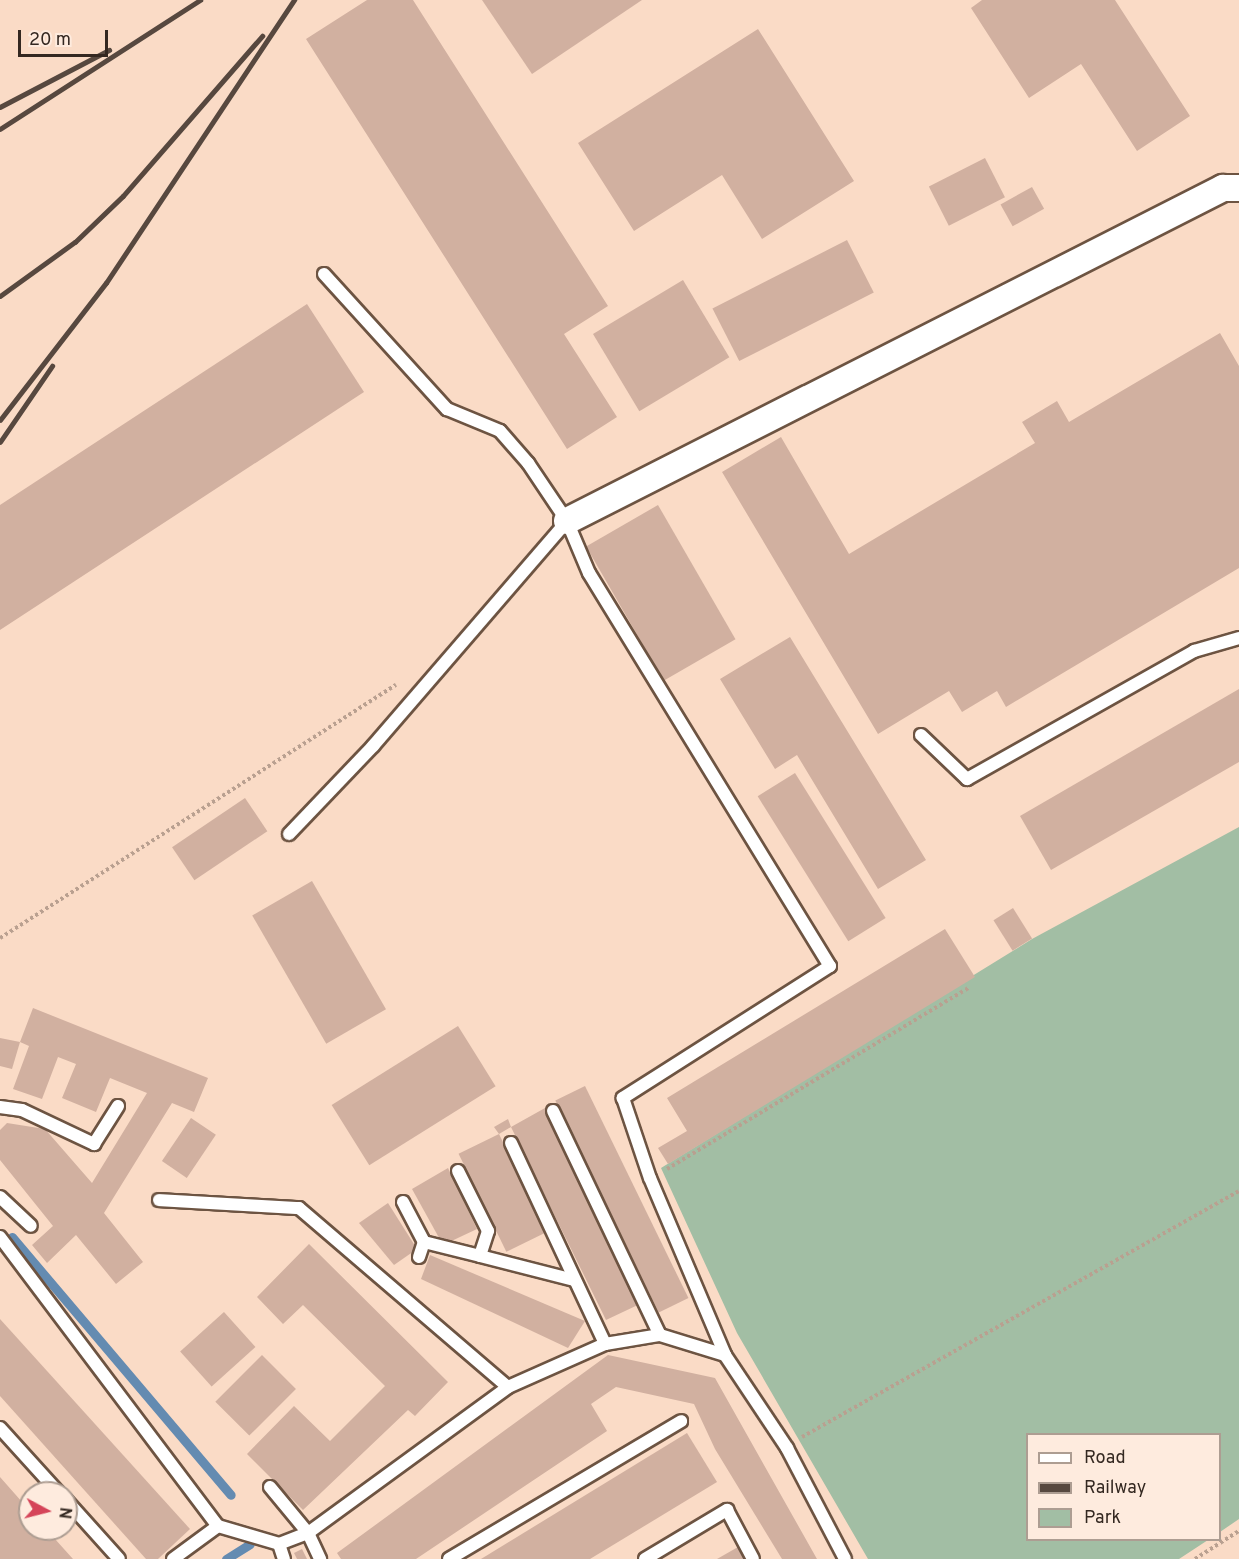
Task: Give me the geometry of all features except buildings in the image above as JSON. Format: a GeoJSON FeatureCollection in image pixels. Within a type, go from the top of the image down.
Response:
{"type":"FeatureCollection","features":[{"type":"Feature","properties":{"kind":"street"},"geometry":{"type":"LineString","coordinates":[[567,521],[1223,188],[1239,188]]}},
{"type":"Feature","properties":{"kind":"lane"},"geometry":{"type":"LineString","coordinates":[[324,274],[447,409],[500,431],[567,521],[589,573],[830,966],[623,1098],[651,1178],[725,1355],[787,1448],[845,1559]]}},
{"type":"Feature","properties":{"kind":"lane"},"geometry":{"type":"LineString","coordinates":[[289,834],[374,746],[567,521]]}},
{"type":"Feature","properties":{"kind":"lane"},"geometry":{"type":"LineString","coordinates":[[921,735],[967,779],[1194,651],[1239,638]]}},
{"type":"Feature","properties":{"kind":"lane"},"geometry":{"type":"LineString","coordinates":[[0,1107],[22,1110],[94,1144],[118,1106]]}},
{"type":"Feature","properties":{"kind":"lane"},"geometry":{"type":"LineString","coordinates":[[553,1111],[660,1335]]}},
{"type":"Feature","properties":{"kind":"lane"},"geometry":{"type":"LineString","coordinates":[[511,1143],[605,1344]]}},
{"type":"Feature","properties":{"kind":"lane"},"geometry":{"type":"LineString","coordinates":[[458,1171],[488,1232],[480,1256]]}},
{"type":"Feature","properties":{"kind":"lane"},"geometry":{"type":"LineString","coordinates":[[0,1197],[31,1226]]}},
{"type":"Feature","properties":{"kind":"lane"},"geometry":{"type":"LineString","coordinates":[[159,1200],[299,1208],[508,1387]]}},
{"type":"Feature","properties":{"kind":"lane"},"geometry":{"type":"LineString","coordinates":[[403,1202],[424,1242],[419,1257]]}},
{"type":"Feature","properties":{"kind":"lane"},"geometry":{"type":"LineString","coordinates":[[0,1237],[218,1526],[279,1544],[308,1533],[508,1387],[605,1344],[660,1335],[725,1355]]}},
{"type":"Feature","properties":{"kind":"lane"},"geometry":{"type":"LineString","coordinates":[[424,1242],[574,1280]]}},
{"type":"Feature","properties":{"kind":"lane"},"geometry":{"type":"LineString","coordinates":[[449,1559],[681,1421]]}},
{"type":"Feature","properties":{"kind":"lane"},"geometry":{"type":"LineString","coordinates":[[0,1428],[48,1481]]}},
{"type":"Feature","properties":{"kind":"lane"},"geometry":{"type":"LineString","coordinates":[[270,1487],[308,1533],[320,1559]]}},
{"type":"Feature","properties":{"kind":"lane"},"geometry":{"type":"LineString","coordinates":[[645,1559],[727,1510],[753,1559]]}},
{"type":"Feature","properties":{"kind":"lane"},"geometry":{"type":"LineString","coordinates":[[78,1513],[119,1559]]}},
{"type":"Feature","properties":{"kind":"lane"},"geometry":{"type":"LineString","coordinates":[[173,1559],[218,1526]]}},
{"type":"Feature","properties":{"kind":"lane"},"geometry":{"type":"LineString","coordinates":[[279,1544],[284,1559]]}},
{"type":"Feature","properties":{"kind":"path"},"geometry":{"type":"LineString","coordinates":[[0,938],[402,680]]}},
{"type":"Feature","properties":{"kind":"path"},"geometry":{"type":"LineString","coordinates":[[651,1178],[970,987]]}},
{"type":"Feature","properties":{"kind":"path"},"geometry":{"type":"LineString","coordinates":[[787,1448],[1239,1191]]}},
{"type":"Feature","properties":{"kind":"path"},"geometry":{"type":"LineString","coordinates":[[1195,1559],[1239,1531]]}},
{"type":"Feature","properties":{"kind":"green space"},"geometry":{"type":"Polygon","coordinates":[[[1239,827],[1239,1519],[1221,1531],[1221,1433],[1026,1433],[1026,1541],[1206,1541],[1179,1559],[868,1559],[737,1333],[661,1168],[1032,939],[1239,827]]]}},
{"type":"Feature","properties":{"kind":"waterway"},"geometry":{"type":"LineString","coordinates":[[12,1237],[231,1495]]}},
{"type":"Feature","properties":{"kind":"waterway"},"geometry":{"type":"LineString","coordinates":[[226,1559],[250,1544]]}},
{"type":"Feature","properties":{"kind":"railway"},"geometry":{"type":"LineString","coordinates":[[0,129],[200,0]]}},
{"type":"Feature","properties":{"kind":"railway"},"geometry":{"type":"LineString","coordinates":[[0,420],[106,283],[294,0]]}},
{"type":"Feature","properties":{"kind":"railway"},"geometry":{"type":"LineString","coordinates":[[0,296],[75,242],[123,196],[262,36]]}},
{"type":"Feature","properties":{"kind":"railway"},"geometry":{"type":"LineString","coordinates":[[0,107],[109,50]]}},
{"type":"Feature","properties":{"kind":"railway"},"geometry":{"type":"LineString","coordinates":[[0,442],[52,366]]}}]}
